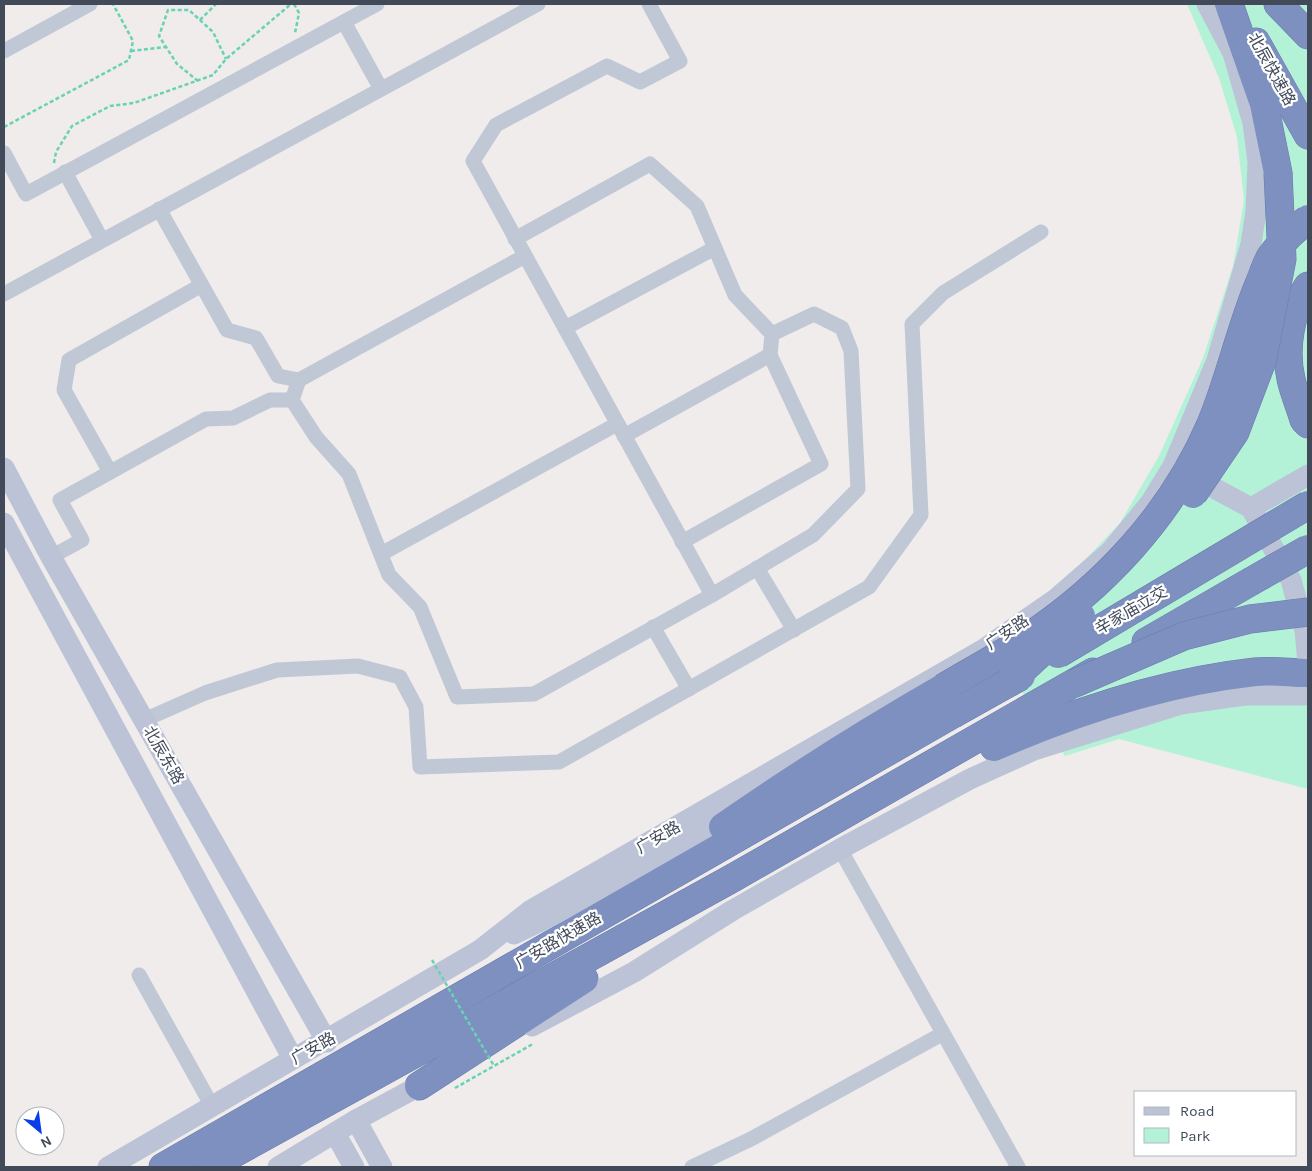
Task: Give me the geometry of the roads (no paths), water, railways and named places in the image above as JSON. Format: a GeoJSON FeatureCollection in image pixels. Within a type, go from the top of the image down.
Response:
{"type":"FeatureCollection","features":[{"type":"Feature","properties":{"kind":"highway"},"geometry":{"type":"LineString","coordinates":[[1006,685],[1137,563],[1182,510],[1235,432],[1262,361],[1282,259],[1278,173],[1264,104],[1229,4]]}},
{"type":"Feature","properties":{"kind":"highway","name":"北辰快速路"},"geometry":{"type":"LineString","coordinates":[[1235,4],[1308,135]]}},
{"type":"Feature","properties":{"kind":"highway"},"geometry":{"type":"LineString","coordinates":[[1278,4],[1308,35]]}},
{"type":"Feature","properties":{"kind":"highway"},"geometry":{"type":"LineString","coordinates":[[1297,4],[1308,24]]}},
{"type":"Feature","properties":{"kind":"highway"},"geometry":{"type":"LineString","coordinates":[[572,932],[791,780],[866,732],[1020,643],[1076,602],[1119,562],[1146,532],[1195,457],[1211,423],[1229,376],[1251,303],[1270,258],[1289,235],[1308,218]]}},
{"type":"Feature","properties":{"kind":"highway"},"geometry":{"type":"LineString","coordinates":[[1308,286],[1299,299],[1289,338],[1290,378],[1304,420],[1308,424]]}},
{"type":"Feature","properties":{"kind":"highway","name":"辛家庙立交"},"geometry":{"type":"LineString","coordinates":[[953,714],[1006,685],[1308,505]]}},
{"type":"Feature","properties":{"kind":"highway"},"geometry":{"type":"LineString","coordinates":[[971,750],[1074,684],[1308,548]]}},
{"type":"Feature","properties":{"kind":"highway"},"geometry":{"type":"LineString","coordinates":[[1074,684],[1184,636],[1250,619],[1308,612]]}},
{"type":"Feature","properties":{"kind":"highway"},"geometry":{"type":"LineString","coordinates":[[971,750],[1116,702],[1191,683],[1256,672],[1308,673]]}},
{"type":"Feature","properties":{"kind":"highway","name":"广安路快速路"},"geometry":{"type":"LineString","coordinates":[[163,1167],[953,714]]}},
{"type":"Feature","properties":{"kind":"highway","name":"广安路快速路"},"geometry":{"type":"LineString","coordinates":[[209,1167],[493,1009],[731,880],[868,801],[971,750]]}},
{"type":"Feature","properties":{"kind":"highway"},"geometry":{"type":"LineString","coordinates":[[419,1086],[629,951],[731,880]]}},
{"type":"Feature","properties":{"kind":"main road","name":"广安路"},"geometry":{"type":"LineString","coordinates":[[108,1167],[327,1042],[480,950],[531,910],[984,649],[1057,598],[1111,551],[1151,502],[1173,466],[1217,360],[1250,244],[1256,211],[1258,162],[1253,122],[1233,53],[1207,4]]}},
{"type":"Feature","properties":{"kind":"main road"},"geometry":{"type":"LineString","coordinates":[[1173,466],[1251,508],[1291,580],[1301,586],[1308,662]]}},
{"type":"Feature","properties":{"kind":"main road","name":"北辰东路"},"geometry":{"type":"LineString","coordinates":[[4,468],[51,558],[327,1042]]}},
{"type":"Feature","properties":{"kind":"main road"},"geometry":{"type":"LineString","coordinates":[[1251,508],[1308,475]]}},
{"type":"Feature","properties":{"kind":"main road","name":"北辰东路"},"geometry":{"type":"LineString","coordinates":[[4,523],[293,1060]]}},
{"type":"Feature","properties":{"kind":"main road"},"geometry":{"type":"LineString","coordinates":[[278,1167],[356,1120],[634,972],[733,910],[840,849],[970,779],[1034,750],[1181,704],[1245,695],[1308,695]]}},
{"type":"Feature","properties":{"kind":"main road"},"geometry":{"type":"LineString","coordinates":[[480,950],[588,900],[656,862],[791,780]]}},
{"type":"Feature","properties":{"kind":"main road"},"geometry":{"type":"LineString","coordinates":[[356,1120],[382,1167]]}},
{"type":"Feature","properties":{"kind":"main road"},"geometry":{"type":"LineString","coordinates":[[335,1133],[354,1167]]}},
{"type":"Feature","properties":{"kind":"street"},"geometry":{"type":"LineString","coordinates":[[4,51],[90,4]]}},
{"type":"Feature","properties":{"kind":"street"},"geometry":{"type":"LineString","coordinates":[[4,153],[26,194],[377,4]]}},
{"type":"Feature","properties":{"kind":"street"},"geometry":{"type":"LineString","coordinates":[[4,294],[538,4]]}},
{"type":"Feature","properties":{"kind":"street"},"geometry":{"type":"LineString","coordinates":[[649,4],[680,61],[640,82],[607,66],[496,125],[473,161],[712,595]]}},
{"type":"Feature","properties":{"kind":"street"},"geometry":{"type":"LineString","coordinates":[[344,22],[381,89]]}},
{"type":"Feature","properties":{"kind":"street"},"geometry":{"type":"LineString","coordinates":[[515,239],[650,164],[697,206],[735,295],[772,334],[770,355],[822,464],[682,542]]}},
{"type":"Feature","properties":{"kind":"street"},"geometry":{"type":"LineString","coordinates":[[66,172],[102,240]]}},
{"type":"Feature","properties":{"kind":"street"},"geometry":{"type":"LineString","coordinates":[[159,209],[200,286],[227,330],[256,338],[278,376],[270,400]]}},
{"type":"Feature","properties":{"kind":"street"},"geometry":{"type":"LineString","coordinates":[[144,720],[205,693],[277,670],[358,666],[400,677],[416,707],[420,767],[559,762],[869,587],[921,515],[912,324],[944,294],[1041,232]]}},
{"type":"Feature","properties":{"kind":"street"},"geometry":{"type":"LineString","coordinates":[[565,328],[715,248]]}},
{"type":"Feature","properties":{"kind":"street"},"geometry":{"type":"LineString","coordinates":[[278,376],[299,380],[525,256]]}},
{"type":"Feature","properties":{"kind":"street"},"geometry":{"type":"LineString","coordinates":[[110,472],[64,390],[69,360],[200,286]]}},
{"type":"Feature","properties":{"kind":"street"},"geometry":{"type":"LineString","coordinates":[[292,400],[316,438],[349,474],[389,575],[420,607],[457,697],[534,694],[712,595],[813,535],[858,489],[850,351],[842,328],[814,314],[772,334]]}},
{"type":"Feature","properties":{"kind":"street"},"geometry":{"type":"LineString","coordinates":[[381,554],[770,355]]}},
{"type":"Feature","properties":{"kind":"street"},"geometry":{"type":"LineString","coordinates":[[292,400],[299,380]]}},
{"type":"Feature","properties":{"kind":"street"},"geometry":{"type":"LineString","coordinates":[[51,558],[82,540],[60,500],[206,419],[233,418],[270,400],[292,400]]}},
{"type":"Feature","properties":{"kind":"street"},"geometry":{"type":"LineString","coordinates":[[757,568],[794,630]]}},
{"type":"Feature","properties":{"kind":"street"},"geometry":{"type":"LineString","coordinates":[[653,627],[689,689]]}},
{"type":"Feature","properties":{"kind":"street"},"geometry":{"type":"LineString","coordinates":[[840,849],[1018,1167]]}},
{"type":"Feature","properties":{"kind":"street"},"geometry":{"type":"LineString","coordinates":[[139,975],[212,1106]]}},
{"type":"Feature","properties":{"kind":"street"},"geometry":{"type":"LineString","coordinates":[[692,1167],[751,1139],[942,1034]]}}]}
